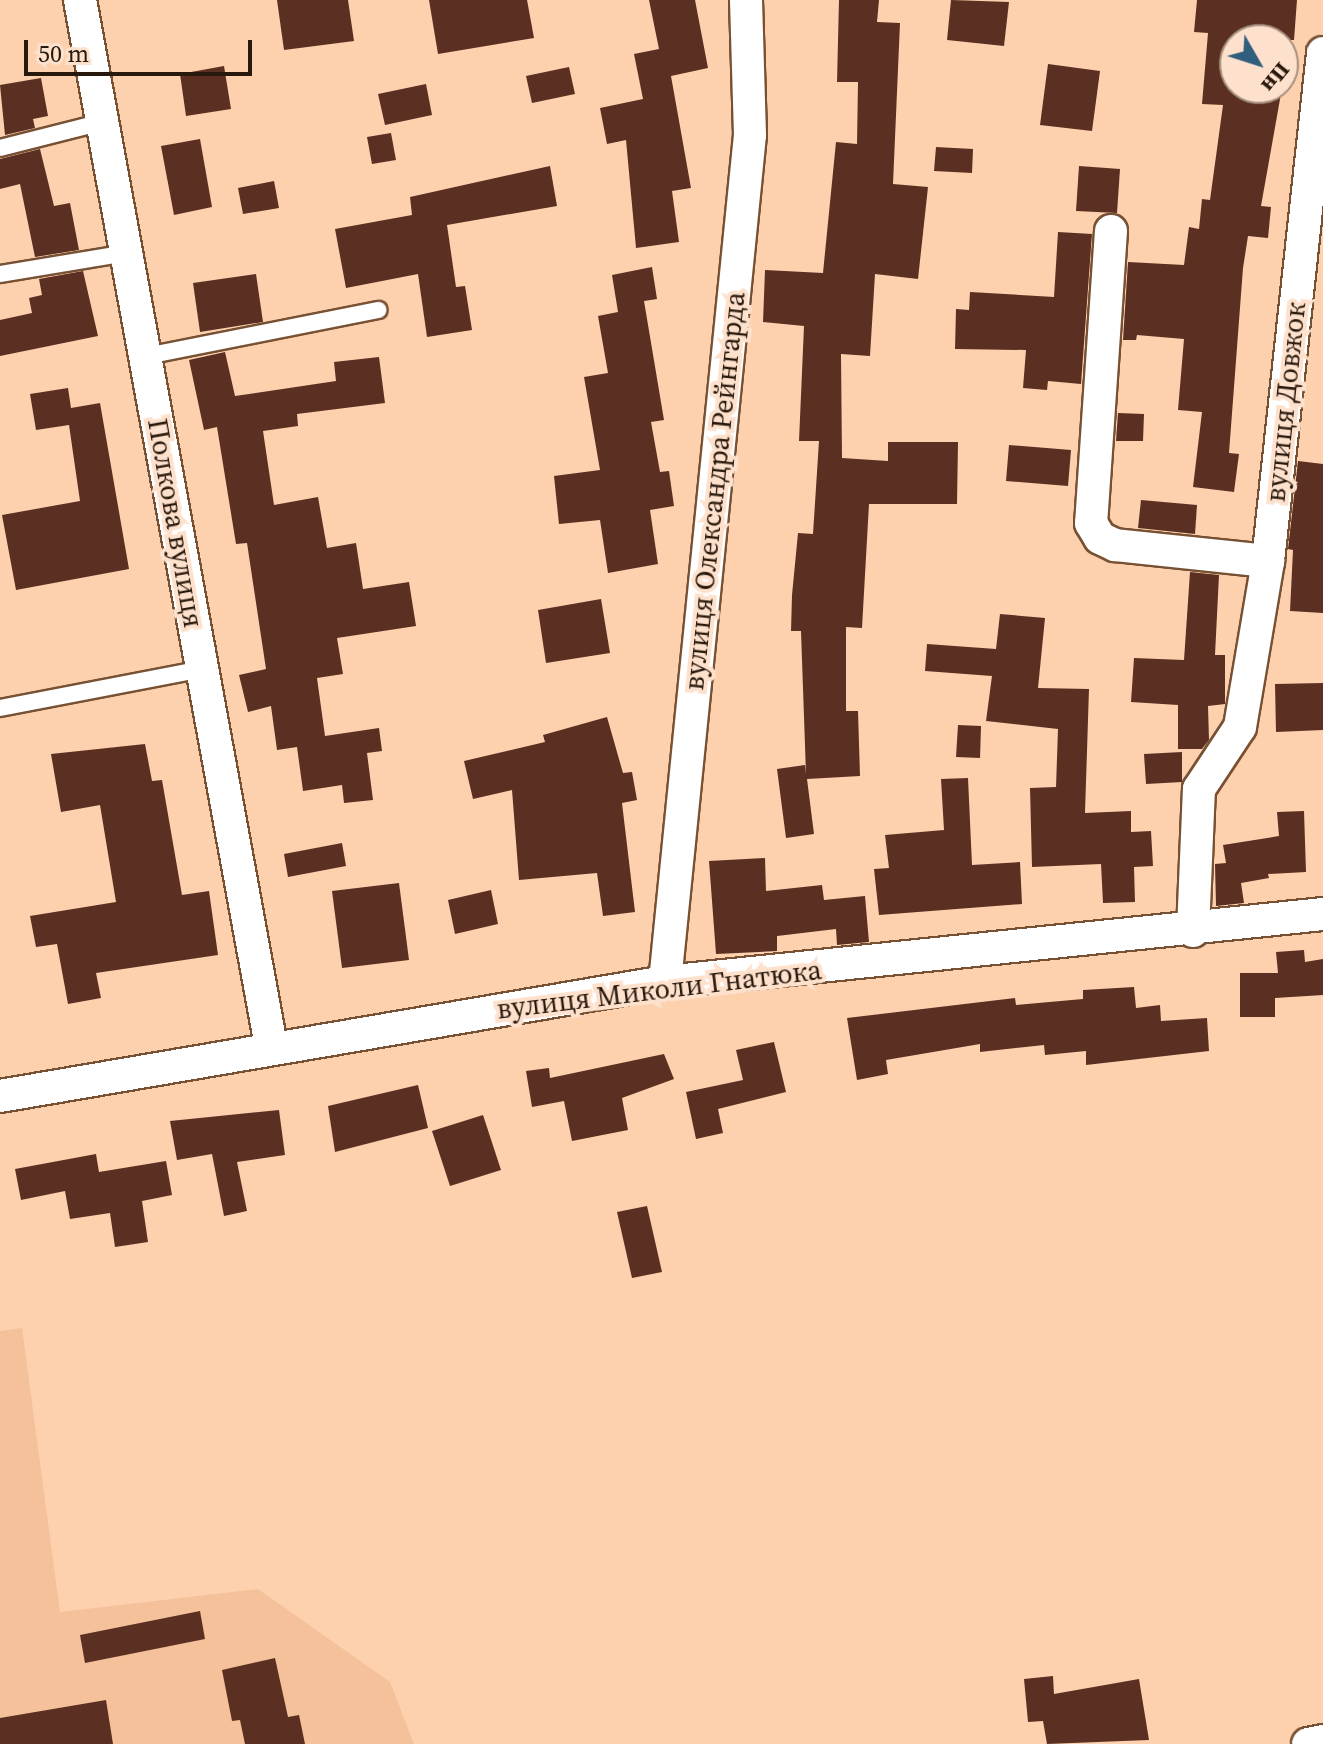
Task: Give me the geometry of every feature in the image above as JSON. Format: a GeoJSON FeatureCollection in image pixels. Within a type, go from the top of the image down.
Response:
{"type":"FeatureCollection","features":[{"type":"Feature","properties":{"kind":"street","name":"Полкова вулиця"},"geometry":{"type":"LineString","coordinates":[[80,0],[271,1046]]}},
{"type":"Feature","properties":{"kind":"street","name":"вулиця Олександра Рейнгарда"},"geometry":{"type":"LineString","coordinates":[[665,982],[750,135],[746,0]]}},
{"type":"Feature","properties":{"kind":"street","name":"вулиця Довжок"},"geometry":{"type":"LineString","coordinates":[[1193,931],[1199,789],[1240,727],[1268,561],[1323,53]]}},
{"type":"Feature","properties":{"kind":"street"},"geometry":{"type":"LineString","coordinates":[[1111,231],[1091,523],[1100,538],[1115,545],[1268,561]]}},
{"type":"Feature","properties":{"kind":"street","name":"вулиця Миколи Гнатюка"},"geometry":{"type":"LineString","coordinates":[[0,1096],[271,1046],[665,982],[1193,931],[1323,914]]}},
{"type":"Feature","properties":{"kind":"street"},"geometry":{"type":"LineString","coordinates":[[1308,1744],[1323,1741]]}},
{"type":"Feature","properties":{"kind":"lane"},"geometry":{"type":"LineString","coordinates":[[0,148],[103,122]]}},
{"type":"Feature","properties":{"kind":"lane"},"geometry":{"type":"LineString","coordinates":[[0,274],[127,253]]}},
{"type":"Feature","properties":{"kind":"lane"},"geometry":{"type":"LineString","coordinates":[[146,356],[378,310]]}},
{"type":"Feature","properties":{"kind":"lane"},"geometry":{"type":"LineString","coordinates":[[0,708],[203,669]]}},
{"type":"Feature","properties":{"kind":"shaded area"},"geometry":{"type":"Polygon","coordinates":[[[22,1328],[60,1612],[258,1589],[390,1682],[414,1744],[0,1744],[0,1331],[22,1328]]]}},
{"type":"Feature","properties":{"kind":"building"},"geometry":{"type":"Polygon","coordinates":[[[277,0],[348,0],[354,41],[284,50],[277,0]]]}},
{"type":"Feature","properties":{"kind":"building"},"geometry":{"type":"Polygon","coordinates":[[[429,0],[527,0],[534,38],[438,54],[429,0]]]}},
{"type":"Feature","properties":{"kind":"building"},"geometry":{"type":"Polygon","coordinates":[[[649,0],[695,0],[708,68],[671,76],[691,188],[672,191],[679,242],[636,248],[626,140],[607,144],[600,108],[643,99],[634,54],[659,49],[649,0]]]}},
{"type":"Feature","properties":{"kind":"building"},"geometry":{"type":"Polygon","coordinates":[[[839,0],[879,0],[877,22],[900,23],[893,184],[928,187],[918,279],[875,274],[870,356],[841,354],[842,458],[888,461],[888,442],[958,442],[957,504],[869,504],[862,628],[846,627],[846,711],[858,711],[860,776],[807,779],[814,834],[786,838],[777,769],[805,765],[806,774],[801,631],[791,631],[792,595],[798,533],[813,534],[819,441],[799,441],[804,326],[763,322],[765,270],[823,273],[836,142],[857,144],[858,82],[837,82],[839,0]]]}},
{"type":"Feature","properties":{"kind":"building"},"geometry":{"type":"Polygon","coordinates":[[[951,0],[1009,2],[1004,46],[947,40],[951,0]]]}},
{"type":"Feature","properties":{"kind":"building"},"geometry":{"type":"Polygon","coordinates":[[[1197,0],[1297,0],[1295,24],[1219,24],[1219,104],[1279,104],[1261,206],[1271,207],[1268,238],[1248,236],[1243,268],[1229,453],[1239,454],[1234,492],[1193,487],[1202,412],[1178,410],[1184,339],[1137,335],[1136,340],[1123,340],[1128,262],[1184,265],[1189,227],[1199,229],[1202,199],[1210,200],[1223,105],[1202,104],[1208,33],[1194,32],[1197,0]]]}},
{"type":"Feature","properties":{"kind":"building"},"geometry":{"type":"Polygon","coordinates":[[[1048,64],[1100,71],[1092,131],[1040,125],[1048,64]]]}},
{"type":"Feature","properties":{"kind":"building"},"geometry":{"type":"Polygon","coordinates":[[[224,66],[231,109],[186,116],[180,74],[224,66]]]}},
{"type":"Feature","properties":{"kind":"building"},"geometry":{"type":"Polygon","coordinates":[[[569,67],[575,94],[532,103],[526,76],[569,67]]]}},
{"type":"Feature","properties":{"kind":"building"},"geometry":{"type":"Polygon","coordinates":[[[41,78],[48,116],[33,119],[35,128],[5,135],[0,85],[41,78]]]}},
{"type":"Feature","properties":{"kind":"building"},"geometry":{"type":"Polygon","coordinates":[[[426,84],[432,115],[385,125],[378,94],[426,84]]]}},
{"type":"Feature","properties":{"kind":"building"},"geometry":{"type":"Polygon","coordinates":[[[391,133],[396,160],[372,164],[367,137],[391,133]]]}},
{"type":"Feature","properties":{"kind":"building"},"geometry":{"type":"Polygon","coordinates":[[[200,139],[212,207],[174,215],[161,146],[200,139]]]}},
{"type":"Feature","properties":{"kind":"building"},"geometry":{"type":"Polygon","coordinates":[[[936,147],[973,149],[972,173],[934,171],[936,147]]]}},
{"type":"Feature","properties":{"kind":"building"},"geometry":{"type":"Polygon","coordinates":[[[40,149],[54,206],[70,203],[79,250],[35,257],[20,184],[0,189],[0,159],[40,149]]]}},
{"type":"Feature","properties":{"kind":"building"},"geometry":{"type":"Polygon","coordinates":[[[550,166],[557,206],[447,225],[456,287],[465,286],[472,330],[427,337],[418,274],[346,288],[335,229],[412,215],[410,197],[550,166]]]}},
{"type":"Feature","properties":{"kind":"building"},"geometry":{"type":"Polygon","coordinates":[[[1079,166],[1120,169],[1117,213],[1076,211],[1079,166]]]}},
{"type":"Feature","properties":{"kind":"building"},"geometry":{"type":"Polygon","coordinates":[[[274,181],[279,208],[243,214],[238,188],[274,181]]]}},
{"type":"Feature","properties":{"kind":"building"},"geometry":{"type":"Polygon","coordinates":[[[1058,232],[1092,234],[1081,384],[1048,381],[1047,390],[1023,388],[1026,350],[955,349],[956,309],[969,310],[970,292],[1054,297],[1058,232]]]}},
{"type":"Feature","properties":{"kind":"building"},"geometry":{"type":"Polygon","coordinates":[[[652,267],[657,299],[644,301],[664,420],[651,422],[660,472],[669,471],[674,506],[650,510],[658,564],[608,573],[600,520],[559,524],[554,476],[600,470],[584,377],[608,373],[598,316],[618,312],[612,275],[652,267]]]}},
{"type":"Feature","properties":{"kind":"building"},"geometry":{"type":"Polygon","coordinates":[[[83,271],[98,336],[0,356],[0,320],[32,313],[29,298],[42,295],[39,279],[83,271]]]}},
{"type":"Feature","properties":{"kind":"building"},"geometry":{"type":"Polygon","coordinates":[[[256,274],[263,322],[200,332],[193,283],[256,274]]]}},
{"type":"Feature","properties":{"kind":"building"},"geometry":{"type":"Polygon","coordinates":[[[225,352],[235,396],[336,381],[334,362],[379,357],[385,403],[297,414],[298,426],[263,431],[274,505],[318,497],[327,548],[356,543],[363,589],[409,582],[416,626],[337,638],[343,674],[317,678],[325,736],[379,728],[382,751],[367,753],[373,800],[344,803],[342,785],[303,791],[297,747],[277,750],[271,706],[248,712],[239,675],[266,669],[247,543],[236,544],[217,427],[204,430],[189,360],[225,352]]]}},
{"type":"Feature","properties":{"kind":"building"},"geometry":{"type":"Polygon","coordinates":[[[68,388],[71,408],[100,403],[129,569],[16,590],[2,515],[80,501],[69,425],[36,430],[30,394],[68,388]]]}},
{"type":"Feature","properties":{"kind":"building"},"geometry":{"type":"Polygon","coordinates":[[[1118,413],[1144,414],[1143,441],[1116,441],[1118,413]]]}},
{"type":"Feature","properties":{"kind":"building"},"geometry":{"type":"Polygon","coordinates":[[[1009,445],[1071,450],[1068,486],[1006,481],[1009,445]]]}},
{"type":"Feature","properties":{"kind":"building"},"geometry":{"type":"Polygon","coordinates":[[[1298,461],[1323,464],[1323,613],[1290,611],[1293,550],[1288,549],[1298,461]]]}},
{"type":"Feature","properties":{"kind":"building"},"geometry":{"type":"Polygon","coordinates":[[[1141,500],[1197,505],[1195,534],[1138,528],[1141,500]]]}},
{"type":"Feature","properties":{"kind":"building"},"geometry":{"type":"Polygon","coordinates":[[[1190,572],[1219,575],[1215,655],[1225,655],[1225,704],[1208,706],[1209,740],[1202,749],[1178,749],[1178,705],[1131,702],[1134,658],[1184,660],[1190,572]]]}},
{"type":"Feature","properties":{"kind":"building"},"geometry":{"type":"Polygon","coordinates":[[[601,599],[610,653],[546,663],[538,610],[601,599]]]}},
{"type":"Feature","properties":{"kind":"building"},"geometry":{"type":"Polygon","coordinates":[[[1000,614],[1045,618],[1038,688],[1089,689],[1085,813],[1131,811],[1131,832],[1151,831],[1153,866],[1134,867],[1135,902],[1103,903],[1101,864],[1032,867],[1030,788],[1056,787],[1058,729],[986,721],[992,676],[925,671],[927,644],[996,649],[1000,614]]]}},
{"type":"Feature","properties":{"kind":"building"},"geometry":{"type":"Polygon","coordinates":[[[1323,683],[1323,730],[1276,732],[1275,684],[1323,683]]]}},
{"type":"Feature","properties":{"kind":"building"},"geometry":{"type":"Polygon","coordinates":[[[607,717],[623,773],[632,772],[637,800],[622,803],[635,912],[603,916],[597,873],[519,880],[512,790],[473,799],[464,761],[545,742],[543,735],[607,717]]]}},
{"type":"Feature","properties":{"kind":"building"},"geometry":{"type":"Polygon","coordinates":[[[958,725],[981,726],[980,758],[956,757],[958,725]]]}},
{"type":"Feature","properties":{"kind":"building"},"geometry":{"type":"Polygon","coordinates":[[[145,744],[152,781],[162,780],[182,895],[209,891],[218,955],[96,973],[101,998],[68,1004],[57,944],[36,947],[30,916],[116,902],[100,805],[61,812],[51,754],[145,744]]]}},
{"type":"Feature","properties":{"kind":"building"},"geometry":{"type":"Polygon","coordinates":[[[1182,752],[1182,782],[1146,784],[1144,754],[1182,752]]]}},
{"type":"Feature","properties":{"kind":"building"},"geometry":{"type":"Polygon","coordinates":[[[968,778],[972,865],[1020,862],[1022,904],[879,915],[874,869],[889,868],[885,835],[944,830],[941,779],[968,778]]]}},
{"type":"Feature","properties":{"kind":"building"},"geometry":{"type":"Polygon","coordinates":[[[1304,811],[1306,872],[1268,874],[1269,878],[1241,883],[1244,903],[1216,906],[1215,864],[1226,863],[1223,845],[1279,836],[1277,812],[1304,811]]]}},
{"type":"Feature","properties":{"kind":"building"},"geometry":{"type":"Polygon","coordinates":[[[342,843],[346,866],[288,877],[284,854],[342,843]]]}},
{"type":"Feature","properties":{"kind":"building"},"geometry":{"type":"Polygon","coordinates":[[[765,858],[766,891],[822,885],[824,900],[865,896],[869,942],[837,945],[836,929],[777,936],[777,951],[716,954],[709,861],[765,858]]]}},
{"type":"Feature","properties":{"kind":"building"},"geometry":{"type":"Polygon","coordinates":[[[399,883],[409,960],[342,968],[332,891],[399,883]]]}},
{"type":"Feature","properties":{"kind":"building"},"geometry":{"type":"Polygon","coordinates":[[[491,890],[498,924],[455,934],[448,900],[491,890]]]}},
{"type":"Feature","properties":{"kind":"building"},"geometry":{"type":"Polygon","coordinates":[[[1304,950],[1305,962],[1323,959],[1323,995],[1275,998],[1275,1017],[1240,1017],[1240,973],[1278,973],[1276,952],[1304,950]]]}},
{"type":"Feature","properties":{"kind":"building"},"geometry":{"type":"Polygon","coordinates":[[[1134,987],[1136,1008],[1160,1005],[1161,1021],[1207,1018],[1209,1051],[1086,1065],[1086,1051],[1045,1055],[1044,1045],[980,1052],[980,1044],[886,1060],[888,1074],[857,1080],[847,1018],[1015,998],[1016,1005],[1083,999],[1083,990],[1134,987]]]}},
{"type":"Feature","properties":{"kind":"building"},"geometry":{"type":"Polygon","coordinates":[[[774,1042],[786,1092],[718,1109],[723,1133],[696,1139],[686,1092],[743,1080],[736,1050],[774,1042]]]}},
{"type":"Feature","properties":{"kind":"building"},"geometry":{"type":"Polygon","coordinates":[[[664,1054],[674,1079],[622,1098],[628,1130],[572,1141],[564,1101],[532,1107],[526,1071],[549,1068],[550,1078],[664,1054]]]}},
{"type":"Feature","properties":{"kind":"building"},"geometry":{"type":"Polygon","coordinates":[[[418,1085],[428,1128],[335,1152],[328,1106],[418,1085]]]}},
{"type":"Feature","properties":{"kind":"building"},"geometry":{"type":"Polygon","coordinates":[[[279,1110],[285,1155],[237,1162],[247,1211],[224,1216],[212,1154],[177,1160],[170,1121],[279,1110]]]}},
{"type":"Feature","properties":{"kind":"building"},"geometry":{"type":"Polygon","coordinates":[[[483,1115],[501,1170],[450,1186],[432,1131],[483,1115]]]}},
{"type":"Feature","properties":{"kind":"building"},"geometry":{"type":"Polygon","coordinates":[[[96,1154],[99,1172],[166,1161],[172,1195],[142,1201],[148,1242],[115,1247],[110,1213],[70,1219],[65,1191],[21,1200],[15,1169],[96,1154]]]}},
{"type":"Feature","properties":{"kind":"building"},"geometry":{"type":"Polygon","coordinates":[[[647,1206],[662,1272],[632,1278],[617,1212],[647,1206]]]}},
{"type":"Feature","properties":{"kind":"building"},"geometry":{"type":"Polygon","coordinates":[[[200,1611],[205,1639],[85,1663],[80,1635],[200,1611]]]}},
{"type":"Feature","properties":{"kind":"building"},"geometry":{"type":"Polygon","coordinates":[[[275,1658],[288,1717],[299,1715],[305,1744],[245,1744],[240,1720],[232,1721],[222,1670],[275,1658]]]}},
{"type":"Feature","properties":{"kind":"building"},"geometry":{"type":"Polygon","coordinates":[[[1053,1676],[1054,1694],[1139,1679],[1149,1740],[1047,1744],[1043,1721],[1028,1722],[1024,1679],[1053,1676]]]}},
{"type":"Feature","properties":{"kind":"building"},"geometry":{"type":"Polygon","coordinates":[[[106,1700],[113,1744],[0,1744],[0,1718],[106,1700]]]}}]}
